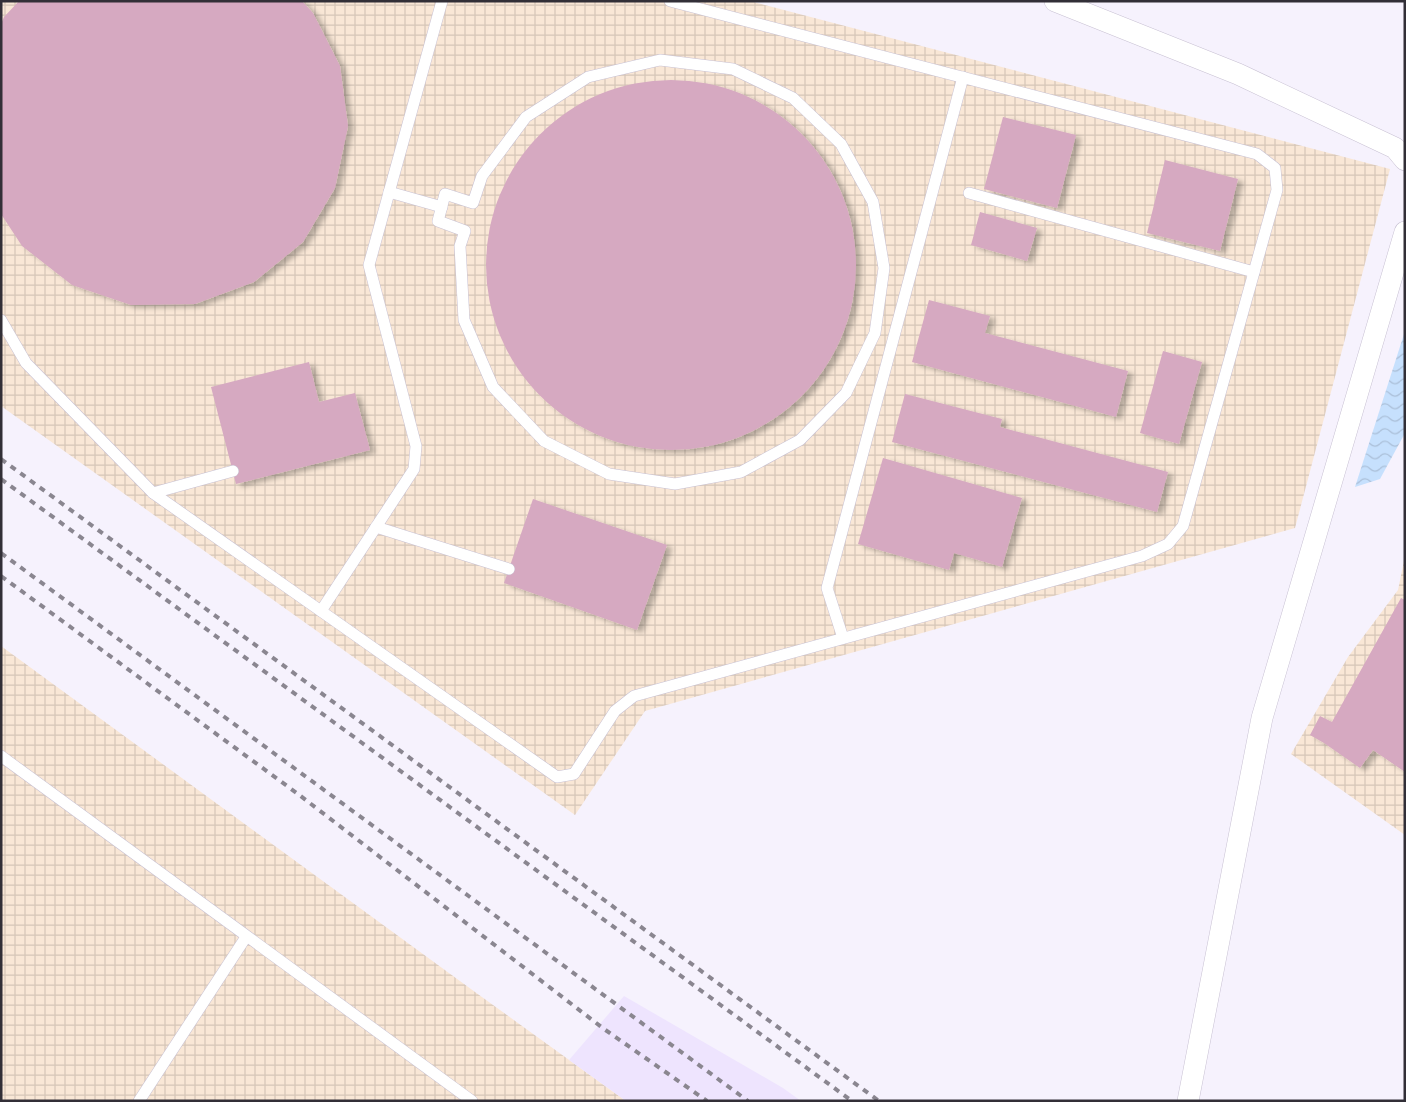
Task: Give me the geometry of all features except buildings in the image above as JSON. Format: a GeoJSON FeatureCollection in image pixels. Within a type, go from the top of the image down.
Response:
{"type":"FeatureCollection","features":[{"type":"Feature","properties":{"kind":"street"},"geometry":{"type":"LineString","coordinates":[[1055,1],[1238,74],[1395,148],[1405,160]]}},
{"type":"Feature","properties":{"kind":"street"},"geometry":{"type":"LineString","coordinates":[[1188,1101],[1262,718],[1405,232]]}},
{"type":"Feature","properties":{"kind":"lane"},"geometry":{"type":"LineString","coordinates":[[321,611],[414,469],[416,446],[369,265],[442,1]]}},
{"type":"Feature","properties":{"kind":"lane"},"geometry":{"type":"LineString","coordinates":[[1,320],[26,363],[153,493],[557,777],[574,774],[615,711],[634,696],[1142,556],[1168,544],[1183,526],[1277,190],[1275,168],[1257,154],[670,1]]}},
{"type":"Feature","properties":{"kind":"lane"},"geometry":{"type":"LineString","coordinates":[[660,60],[733,69],[793,98],[841,144],[872,202],[884,268],[875,333],[846,393],[800,440],[741,472],[675,484],[609,474],[544,441],[493,387],[464,320],[460,246],[464,231],[438,221],[442,207],[445,194],[473,203],[482,176],[526,117],[588,77],[660,60]]}},
{"type":"Feature","properties":{"kind":"lane"},"geometry":{"type":"LineString","coordinates":[[843,638],[827,588],[963,78]]}},
{"type":"Feature","properties":{"kind":"lane"},"geometry":{"type":"LineString","coordinates":[[389,192],[442,207]]}},
{"type":"Feature","properties":{"kind":"lane"},"geometry":{"type":"LineString","coordinates":[[968,193],[1254,272]]}},
{"type":"Feature","properties":{"kind":"lane"},"geometry":{"type":"LineString","coordinates":[[153,493],[233,471]]}},
{"type":"Feature","properties":{"kind":"lane"},"geometry":{"type":"LineString","coordinates":[[376,527],[509,569]]}},
{"type":"Feature","properties":{"kind":"lane"},"geometry":{"type":"LineString","coordinates":[[1,756],[472,1101]]}},
{"type":"Feature","properties":{"kind":"lane"},"geometry":{"type":"LineString","coordinates":[[139,1101],[246,937]]}},
{"type":"Feature","properties":{"kind":"shaded area"},"geometry":{"type":"Polygon","coordinates":[[[1,1],[750,1],[1390,169],[1295,528],[645,711],[575,815],[1,406],[1,1]]]}},
{"type":"Feature","properties":{"kind":"shaded area"},"geometry":{"type":"Polygon","coordinates":[[[1405,556],[1405,835],[1291,754],[1348,657],[1398,590],[1405,556]]]}},
{"type":"Feature","properties":{"kind":"shaded area"},"geometry":{"type":"Polygon","coordinates":[[[1,646],[475,992],[626,1101],[1,1101],[1,646]]]}},
{"type":"Feature","properties":{"kind":"shaded area"},"geometry":{"type":"Polygon","coordinates":[[[624,996],[783,1088],[801,1101],[626,1101],[569,1060],[624,996]]]}},
{"type":"Feature","properties":{"kind":"water"},"geometry":{"type":"Polygon","coordinates":[[[1405,331],[1405,433],[1380,479],[1355,487],[1405,331]]]}},
{"type":"Feature","properties":{"kind":"railway"},"geometry":{"type":"LineString","coordinates":[[1,459],[879,1101]]}},
{"type":"Feature","properties":{"kind":"railway"},"geometry":{"type":"LineString","coordinates":[[1,479],[852,1101]]}},
{"type":"Feature","properties":{"kind":"railway"},"geometry":{"type":"LineString","coordinates":[[1,553],[748,1101]]}},
{"type":"Feature","properties":{"kind":"railway"},"geometry":{"type":"LineString","coordinates":[[1,576],[298,794],[604,1029],[707,1101]]}}]}
